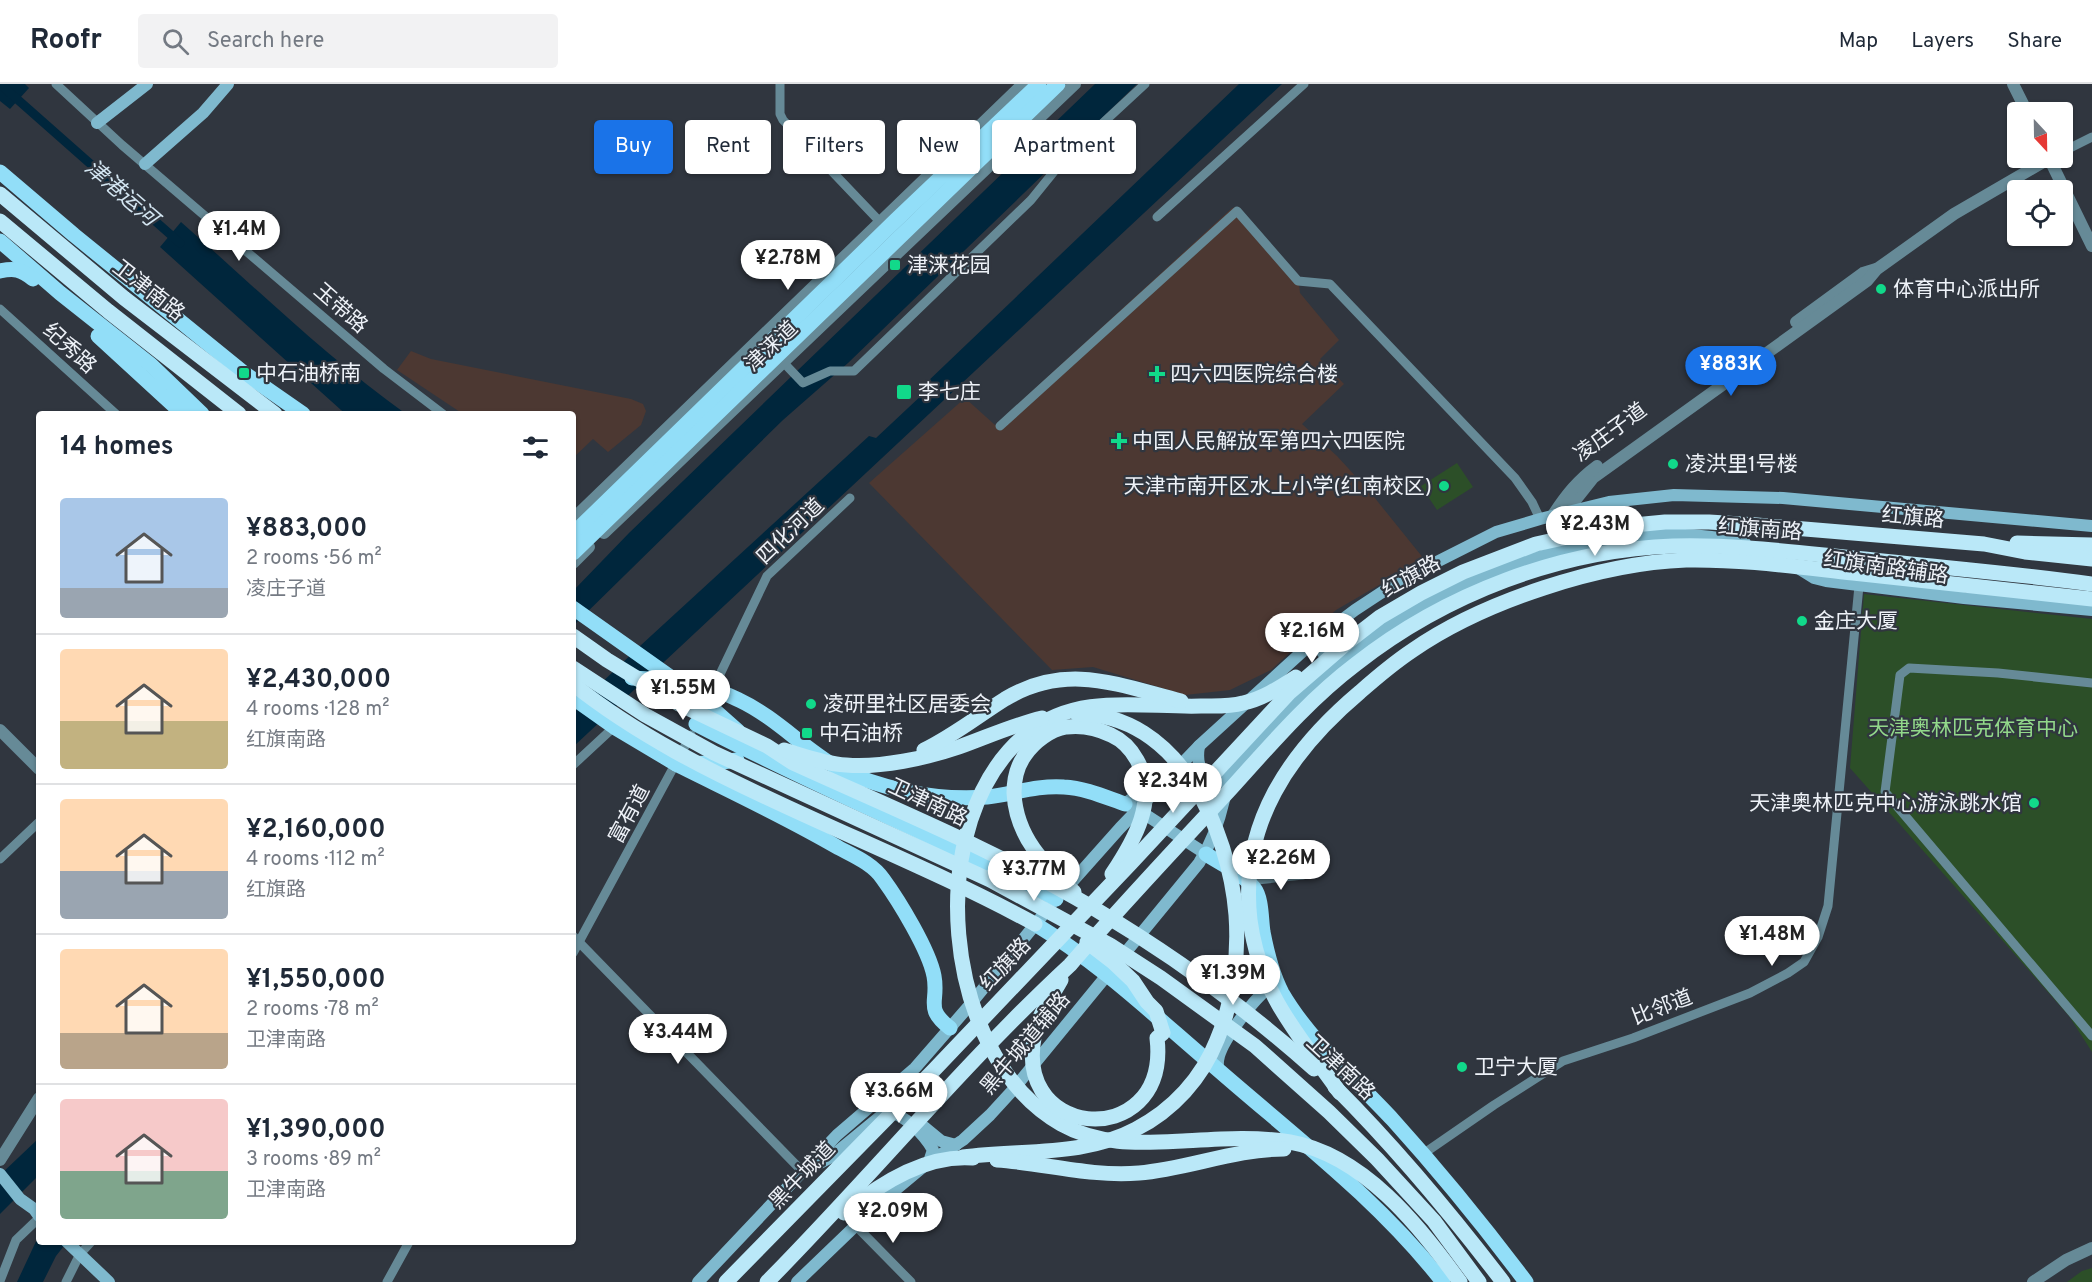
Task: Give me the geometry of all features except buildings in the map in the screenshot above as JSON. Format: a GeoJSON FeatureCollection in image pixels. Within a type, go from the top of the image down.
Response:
{"type":"FeatureCollection","features":[{"type":"Feature","properties":{"kind":"highway","name":"卫津南路"},"geometry":{"type":"LineString","coordinates":[[0,194],[124,298],[271,411]]}},
{"type":"Feature","properties":{"kind":"highway","name":"卫津南路"},"geometry":{"type":"LineString","coordinates":[[0,221],[108,311],[235,411]]}},
{"type":"Feature","properties":{"kind":"highway","name":"红旗路"},"geometry":{"type":"LineString","coordinates":[[933,1071],[1094,904],[1290,692],[1380,617],[1421,592],[1463,572],[1536,544],[1613,527],[1665,522],[1708,522],[1984,544]]}},
{"type":"Feature","properties":{"kind":"highway"},"geometry":{"type":"LineString","coordinates":[[1984,544],[2092,545]]}},
{"type":"Feature","properties":{"kind":"highway"},"geometry":{"type":"LineString","coordinates":[[1984,544],[2025,552],[2092,559]]}},
{"type":"Feature","properties":{"kind":"highway","name":"红旗南路"},"geometry":{"type":"LineString","coordinates":[[1436,613],[1495,584],[1580,558],[1612,552],[1672,546],[1721,546],[1777,550],[2092,586]]}},
{"type":"Feature","properties":{"kind":"highway"},"geometry":{"type":"LineString","coordinates":[[1580,558],[1779,565],[2092,599]]}},
{"type":"Feature","properties":{"kind":"highway"},"geometry":{"type":"LineString","coordinates":[[1340,1093],[1299,1039],[1278,1006],[1261,967],[1252,928],[1249,884],[1256,840],[1269,802],[1290,764],[1328,720],[1378,677],[1414,649],[1463,621],[1494,607],[1569,580],[1686,560]]}},
{"type":"Feature","properties":{"kind":"highway"},"geometry":{"type":"LineString","coordinates":[[1994,588],[2092,586]]}},
{"type":"Feature","properties":{"kind":"highway","name":"红旗路"},"geometry":{"type":"LineString","coordinates":[[810,1239],[950,1087],[1070,964],[1262,755],[1327,688],[1383,644],[1436,613]]}},
{"type":"Feature","properties":{"kind":"highway","name":"卫津南路"},"geometry":{"type":"LineString","coordinates":[[576,638],[679,704],[740,733],[762,751],[793,763],[1094,904],[1269,1030],[1340,1093],[1376,1129],[1448,1209],[1503,1282]]}},
{"type":"Feature","properties":{"kind":"highway"},"geometry":{"type":"LineString","coordinates":[[1349,641],[1265,696],[1233,705],[1134,704],[1081,707],[1064,712],[1036,726],[1005,755],[989,779],[977,805],[967,834],[960,871],[957,904],[959,947],[969,994],[989,1042],[1016,1084],[1039,1109],[1072,1130],[1116,1143],[1264,1139],[1294,1143],[1322,1152],[1358,1170],[1380,1189],[1412,1222],[1460,1282]]}},
{"type":"Feature","properties":{"kind":"highway","name":"卫津南路"},"geometry":{"type":"LineString","coordinates":[[576,670],[645,715],[714,753],[819,803],[1053,906],[1161,978],[1255,1046],[1329,1112],[1377,1159],[1434,1221],[1479,1282]]}},
{"type":"Feature","properties":{"kind":"highway"},"geometry":{"type":"LineString","coordinates":[[902,760],[948,737],[1008,697],[1032,686],[1055,680],[1076,678],[1107,681],[1202,706]]}},
{"type":"Feature","properties":{"kind":"highway"},"geometry":{"type":"LineString","coordinates":[[576,686],[630,725],[678,753],[748,789],[988,899],[1035,924]]}},
{"type":"Feature","properties":{"kind":"highway"},"geometry":{"type":"LineString","coordinates":[[762,751],[846,765],[872,765],[960,747],[1007,728],[1060,714],[1087,714],[1129,725],[1144,733],[1168,752],[1199,792],[1210,814],[1223,851],[1233,894],[1236,934],[1232,987],[1218,1038],[1205,1064],[1182,1095],[1151,1120],[1112,1140],[1065,1149],[1003,1152],[959,1151],[923,1165],[891,1179],[868,1194],[810,1239],[767,1282]]}},
{"type":"Feature","properties":{"kind":"highway"},"geometry":{"type":"LineString","coordinates":[[1070,727],[1093,728],[1117,738],[1133,753],[1145,783],[1144,807],[1138,828],[1094,904],[1049,868],[1034,851],[1023,832],[1015,806],[1015,780],[1023,758],[1044,737],[1070,727]]}},
{"type":"Feature","properties":{"kind":"highway"},"geometry":{"type":"LineString","coordinates":[[1053,906],[1124,971],[1156,1011],[1162,1027],[1163,1033],[1157,1038],[1156,1070],[1147,1091],[1127,1110],[1104,1119],[1076,1118],[1062,1111],[1045,1095],[1035,1072],[1034,1039],[1039,1018],[1070,964]]}},
{"type":"Feature","properties":{"kind":"highway","name":"黑牛城道"},"geometry":{"type":"LineString","coordinates":[[726,1282],[933,1071]]}},
{"type":"Feature","properties":{"kind":"highway"},"geometry":{"type":"LineString","coordinates":[[959,1151],[1085,1172],[1129,1174],[1170,1169],[1258,1150],[1286,1149],[1322,1152]]}},
{"type":"Feature","properties":{"kind":"main road"},"geometry":{"type":"LineString","coordinates":[[97,123],[147,84]]}},
{"type":"Feature","properties":{"kind":"main road"},"geometry":{"type":"LineString","coordinates":[[145,164],[203,113],[228,84]]}},
{"type":"Feature","properties":{"kind":"main road"},"geometry":{"type":"LineString","coordinates":[[576,531],[1040,84]]}},
{"type":"Feature","properties":{"kind":"main road"},"geometry":{"type":"LineString","coordinates":[[576,550],[1058,84]]}},
{"type":"Feature","properties":{"kind":"main road"},"geometry":{"type":"LineString","coordinates":[[0,172],[244,373],[299,411]]}},
{"type":"Feature","properties":{"kind":"main road"},"geometry":{"type":"LineString","coordinates":[[0,241],[151,365],[199,411]]}},
{"type":"Feature","properties":{"kind":"main road"},"geometry":{"type":"LineString","coordinates":[[0,271],[15,268],[27,274],[116,351],[180,411]]}},
{"type":"Feature","properties":{"kind":"main road"},"geometry":{"type":"LineString","coordinates":[[698,1282],[837,1136],[906,1078],[1035,924],[1112,838],[1131,807],[1172,766],[1187,759],[1314,641],[1355,609],[1429,564],[1496,532],[1539,519],[1609,502],[1674,495],[1729,495],[1825,501],[2092,526]]}},
{"type":"Feature","properties":{"kind":"main road","name":"红旗南路辅路"},"geometry":{"type":"LineString","coordinates":[[1206,854],[1219,818],[1230,774],[1275,724],[1334,667],[1392,625],[1478,579],[1538,557],[1598,541],[1663,535],[1733,540],[1764,550],[1814,579],[1859,586],[2092,610]]}},
{"type":"Feature","properties":{"kind":"main road"},"geometry":{"type":"LineString","coordinates":[[576,610],[702,700],[740,733]]}},
{"type":"Feature","properties":{"kind":"main road"},"geometry":{"type":"LineString","coordinates":[[1314,641],[1334,667]]}},
{"type":"Feature","properties":{"kind":"main road"},"geometry":{"type":"LineString","coordinates":[[576,645],[616,674],[712,689],[753,707],[834,765],[897,789],[969,798],[988,797],[1036,788],[1065,787],[1084,790],[1131,807],[1257,887],[1267,952],[1274,976],[1283,993],[1320,1044],[1423,1154],[1490,1234],[1526,1282]]}},
{"type":"Feature","properties":{"kind":"main road"},"geometry":{"type":"LineString","coordinates":[[576,700],[614,727],[676,764],[813,833],[864,862],[878,873],[898,902],[927,954],[935,981],[935,1012],[937,1018],[950,1028]]}},
{"type":"Feature","properties":{"kind":"main road"},"geometry":{"type":"LineString","coordinates":[[696,724],[762,751],[981,860],[1053,906]]}},
{"type":"Feature","properties":{"kind":"main road"},"geometry":{"type":"LineString","coordinates":[[1200,745],[1197,762],[1202,770],[1213,780],[1220,781],[1230,774]]}},
{"type":"Feature","properties":{"kind":"main road"},"geometry":{"type":"LineString","coordinates":[[676,764],[714,763],[762,751]]}},
{"type":"Feature","properties":{"kind":"main road","name":"黑牛城道辅路"},"geometry":{"type":"LineString","coordinates":[[797,1282],[855,1225],[929,1162],[959,1151],[1012,1091],[1206,854]]}},
{"type":"Feature","properties":{"kind":"main road"},"geometry":{"type":"LineString","coordinates":[[1035,924],[1071,947],[1107,975],[1338,1171],[1397,1228],[1443,1282]]}},
{"type":"Feature","properties":{"kind":"main road"},"geometry":{"type":"LineString","coordinates":[[1218,1071],[1219,1056],[1224,1044],[1253,1002],[1267,989],[1274,988],[1283,993]]}},
{"type":"Feature","properties":{"kind":"main road"},"geometry":{"type":"LineString","coordinates":[[906,1078],[896,1099],[934,1136],[959,1151]]}},
{"type":"Feature","properties":{"kind":"main road"},"geometry":{"type":"LineString","coordinates":[[803,1172],[831,1157],[887,1111],[899,1114],[928,1142],[933,1150],[929,1162]]}},
{"type":"Feature","properties":{"kind":"main road"},"geometry":{"type":"LineString","coordinates":[[0,1174],[20,1199],[36,1213]]}},
{"type":"Feature","properties":{"kind":"main road"},"geometry":{"type":"LineString","coordinates":[[70,1245],[108,1282]]}},
{"type":"Feature","properties":{"kind":"street","name":"玉带路"},"geometry":{"type":"LineString","coordinates":[[56,84],[97,123],[384,369],[439,411]]}},
{"type":"Feature","properties":{"kind":"street"},"geometry":{"type":"LineString","coordinates":[[780,84],[780,114],[783,120],[905,247]]}},
{"type":"Feature","properties":{"kind":"street","name":"津涞道"},"geometry":{"type":"LineString","coordinates":[[576,511],[1023,84]]}},
{"type":"Feature","properties":{"kind":"street","name":"津涞道"},"geometry":{"type":"LineString","coordinates":[[576,560],[785,365],[1075,84]]}},
{"type":"Feature","properties":{"kind":"street"},"geometry":{"type":"LineString","coordinates":[[785,365],[803,383],[830,371],[854,371],[1031,200],[1065,158],[1145,84]]}},
{"type":"Feature","properties":{"kind":"street"},"geometry":{"type":"LineString","coordinates":[[1157,217],[1304,84]]}},
{"type":"Feature","properties":{"kind":"street"},"geometry":{"type":"LineString","coordinates":[[2013,84],[2022,102]]}},
{"type":"Feature","properties":{"kind":"street"},"geometry":{"type":"LineString","coordinates":[[2073,146],[2092,137]]}},
{"type":"Feature","properties":{"kind":"street","name":"凌庄子道"},"geometry":{"type":"LineString","coordinates":[[1560,514],[1593,478],[1867,281],[1877,269],[1954,213],[2033,168]]}},
{"type":"Feature","properties":{"kind":"street","name":"凌庄子道"},"geometry":{"type":"LineString","coordinates":[[2055,168],[2092,246]]}},
{"type":"Feature","properties":{"kind":"street"},"geometry":{"type":"LineString","coordinates":[[1000,426],[1237,211],[1298,281],[1330,284],[1515,478],[1532,502],[1539,519]]}},
{"type":"Feature","properties":{"kind":"street","name":"纪秀路"},"geometry":{"type":"LineString","coordinates":[[0,309],[113,411]]}},
{"type":"Feature","properties":{"kind":"street","name":"四化河道"},"geometry":{"type":"LineString","coordinates":[[712,689],[767,576],[850,498]]}},
{"type":"Feature","properties":{"kind":"street","name":"比邻道"},"geometry":{"type":"LineString","coordinates":[[1423,1154],[1557,1064],[1633,1038],[1749,993],[1804,962],[1818,937],[1828,906],[1859,586]]}},
{"type":"Feature","properties":{"kind":"street"},"geometry":{"type":"LineString","coordinates":[[2092,683],[1909,668],[1900,675],[1885,792],[2092,1036]]}},
{"type":"Feature","properties":{"kind":"street","name":"富有道"},"geometry":{"type":"LineString","coordinates":[[576,940],[676,764],[712,689]]}},
{"type":"Feature","properties":{"kind":"street"},"geometry":{"type":"LineString","coordinates":[[0,722],[36,757]]}},
{"type":"Feature","properties":{"kind":"street"},"geometry":{"type":"LineString","coordinates":[[576,762],[614,727]]}},
{"type":"Feature","properties":{"kind":"street"},"geometry":{"type":"LineString","coordinates":[[0,730],[36,766]]}},
{"type":"Feature","properties":{"kind":"street"},"geometry":{"type":"LineString","coordinates":[[0,859],[36,825]]}},
{"type":"Feature","properties":{"kind":"street"},"geometry":{"type":"LineString","coordinates":[[1257,887],[1303,875]]}},
{"type":"Feature","properties":{"kind":"street"},"geometry":{"type":"LineString","coordinates":[[576,940],[803,1172]]}},
{"type":"Feature","properties":{"kind":"street"},"geometry":{"type":"LineString","coordinates":[[0,1160],[36,1103]]}},
{"type":"Feature","properties":{"kind":"street"},"geometry":{"type":"LineString","coordinates":[[0,1281],[16,1240],[36,1215]]}},
{"type":"Feature","properties":{"kind":"street"},"geometry":{"type":"LineString","coordinates":[[855,1225],[911,1282]]}},
{"type":"Feature","properties":{"kind":"street"},"geometry":{"type":"LineString","coordinates":[[66,1282],[80,1254],[88,1245]]}},
{"type":"Feature","properties":{"kind":"street"},"geometry":{"type":"LineString","coordinates":[[387,1282],[407,1245]]}},
{"type":"Feature","properties":{"kind":"street"},"geometry":{"type":"LineString","coordinates":[[2033,1282],[2066,1260],[2092,1248]]}},
{"type":"Feature","properties":{"kind":"street"},"geometry":{"type":"LineString","coordinates":[[2047,1282],[2072,1266],[2092,1257]]}},
{"type":"Feature","properties":{"kind":"shaded area","name":"中国人民解放军第四六四医院"},"geometry":{"type":"Polygon","coordinates":[[[1239,207],[1298,275],[1300,293],[1339,340],[1320,359],[1344,384],[1302,424],[1337,456],[1370,492],[1424,559],[1336,610],[1271,670],[1230,690],[1185,695],[1093,667],[1052,670],[869,483],[965,398],[995,425],[1232,208],[1239,207]]]}},
{"type":"Feature","properties":{"kind":"shaded area"},"geometry":{"type":"Polygon","coordinates":[[[411,351],[431,359],[631,399],[643,404],[646,411],[641,425],[608,452],[593,439],[576,455],[576,411],[458,411],[397,370],[411,351]]]}},
{"type":"Feature","properties":{"kind":"green space"},"geometry":{"type":"Polygon","coordinates":[[[1457,463],[1473,487],[1437,510],[1421,486],[1457,463]]]}},
{"type":"Feature","properties":{"kind":"green space","name":"天津奥林匹克体育中心"},"geometry":{"type":"Polygon","coordinates":[[[1864,594],[2092,619],[2092,1052],[2069,1016],[1850,768],[1864,594]]]}},
{"type":"Feature","properties":{"kind":"green space"},"geometry":{"type":"Polygon","coordinates":[[[2092,1268],[2092,1282],[2067,1282],[2082,1271],[2092,1268]]]}},
{"type":"Feature","properties":{"kind":"water"},"geometry":{"type":"Polygon","coordinates":[[[0,84],[25,84],[29,88],[10,109],[0,101],[0,84]]]}},
{"type":"Feature","properties":{"kind":"water"},"geometry":{"type":"Polygon","coordinates":[[[1095,84],[1137,84],[1100,120],[1058,120],[1095,84]]]}},
{"type":"Feature","properties":{"kind":"water"},"geometry":{"type":"Polygon","coordinates":[[[1239,84],[1282,84],[576,744],[576,707],[869,436],[876,438],[924,393],[925,384],[1239,84]]]}},
{"type":"Feature","properties":{"kind":"water"},"geometry":{"type":"Polygon","coordinates":[[[1002,174],[1044,174],[848,363],[783,420],[576,623],[576,588],[629,533],[1002,174]]]}},
{"type":"Feature","properties":{"kind":"water"},"geometry":{"type":"Polygon","coordinates":[[[181,222],[319,345],[402,411],[342,411],[160,247],[181,222]]]}},
{"type":"Feature","properties":{"kind":"water"},"geometry":{"type":"Polygon","coordinates":[[[36,1141],[36,1178],[0,1214],[0,1175],[36,1141]]]}},
{"type":"Feature","properties":{"kind":"water"},"geometry":{"type":"Polygon","coordinates":[[[36,1241],[36,1245],[65,1245],[56,1256],[43,1282],[17,1282],[36,1241]]]}},
{"type":"Feature","properties":{"kind":"waterway","name":"津港运河"},"geometry":{"type":"LineString","coordinates":[[0,84],[180,243]]}},
{"type":"Feature","properties":{"kind":"place","name":"津涞花园"},"geometry":{"type":"Point","coordinates":[895,265]}},
{"type":"Feature","properties":{"kind":"place","name":"体育中心派出所"},"geometry":{"type":"Point","coordinates":[1881,289]}},
{"type":"Feature","properties":{"kind":"place","name":"中石油桥南"},"geometry":{"type":"Point","coordinates":[244,373]}},
{"type":"Feature","properties":{"kind":"place","name":"四六四医院综合楼"},"geometry":{"type":"Point","coordinates":[1157,374]}},
{"type":"Feature","properties":{"kind":"place","name":"李七庄"},"geometry":{"type":"Point","coordinates":[904,392]}},
{"type":"Feature","properties":{"kind":"place","name":"中国人民解放军第四六四医院"},"geometry":{"type":"Point","coordinates":[1119,441]}},
{"type":"Feature","properties":{"kind":"place","name":"凌洪里1号楼"},"geometry":{"type":"Point","coordinates":[1673,464]}},
{"type":"Feature","properties":{"kind":"place","name":"天津市南开区水上小学(红南校区)"},"geometry":{"type":"Point","coordinates":[1444,486]}},
{"type":"Feature","properties":{"kind":"place","name":"金庄大厦"},"geometry":{"type":"Point","coordinates":[1802,621]}},
{"type":"Feature","properties":{"kind":"place","name":"凌研里社区居委会"},"geometry":{"type":"Point","coordinates":[811,704]}},
{"type":"Feature","properties":{"kind":"place","name":"中石油桥"},"geometry":{"type":"Point","coordinates":[807,733]}},
{"type":"Feature","properties":{"kind":"place","name":"天津奥林匹克中心游泳跳水馆"},"geometry":{"type":"Point","coordinates":[2034,803]}},
{"type":"Feature","properties":{"kind":"place","name":"卫宁大厦"},"geometry":{"type":"Point","coordinates":[1462,1067]}}]}
